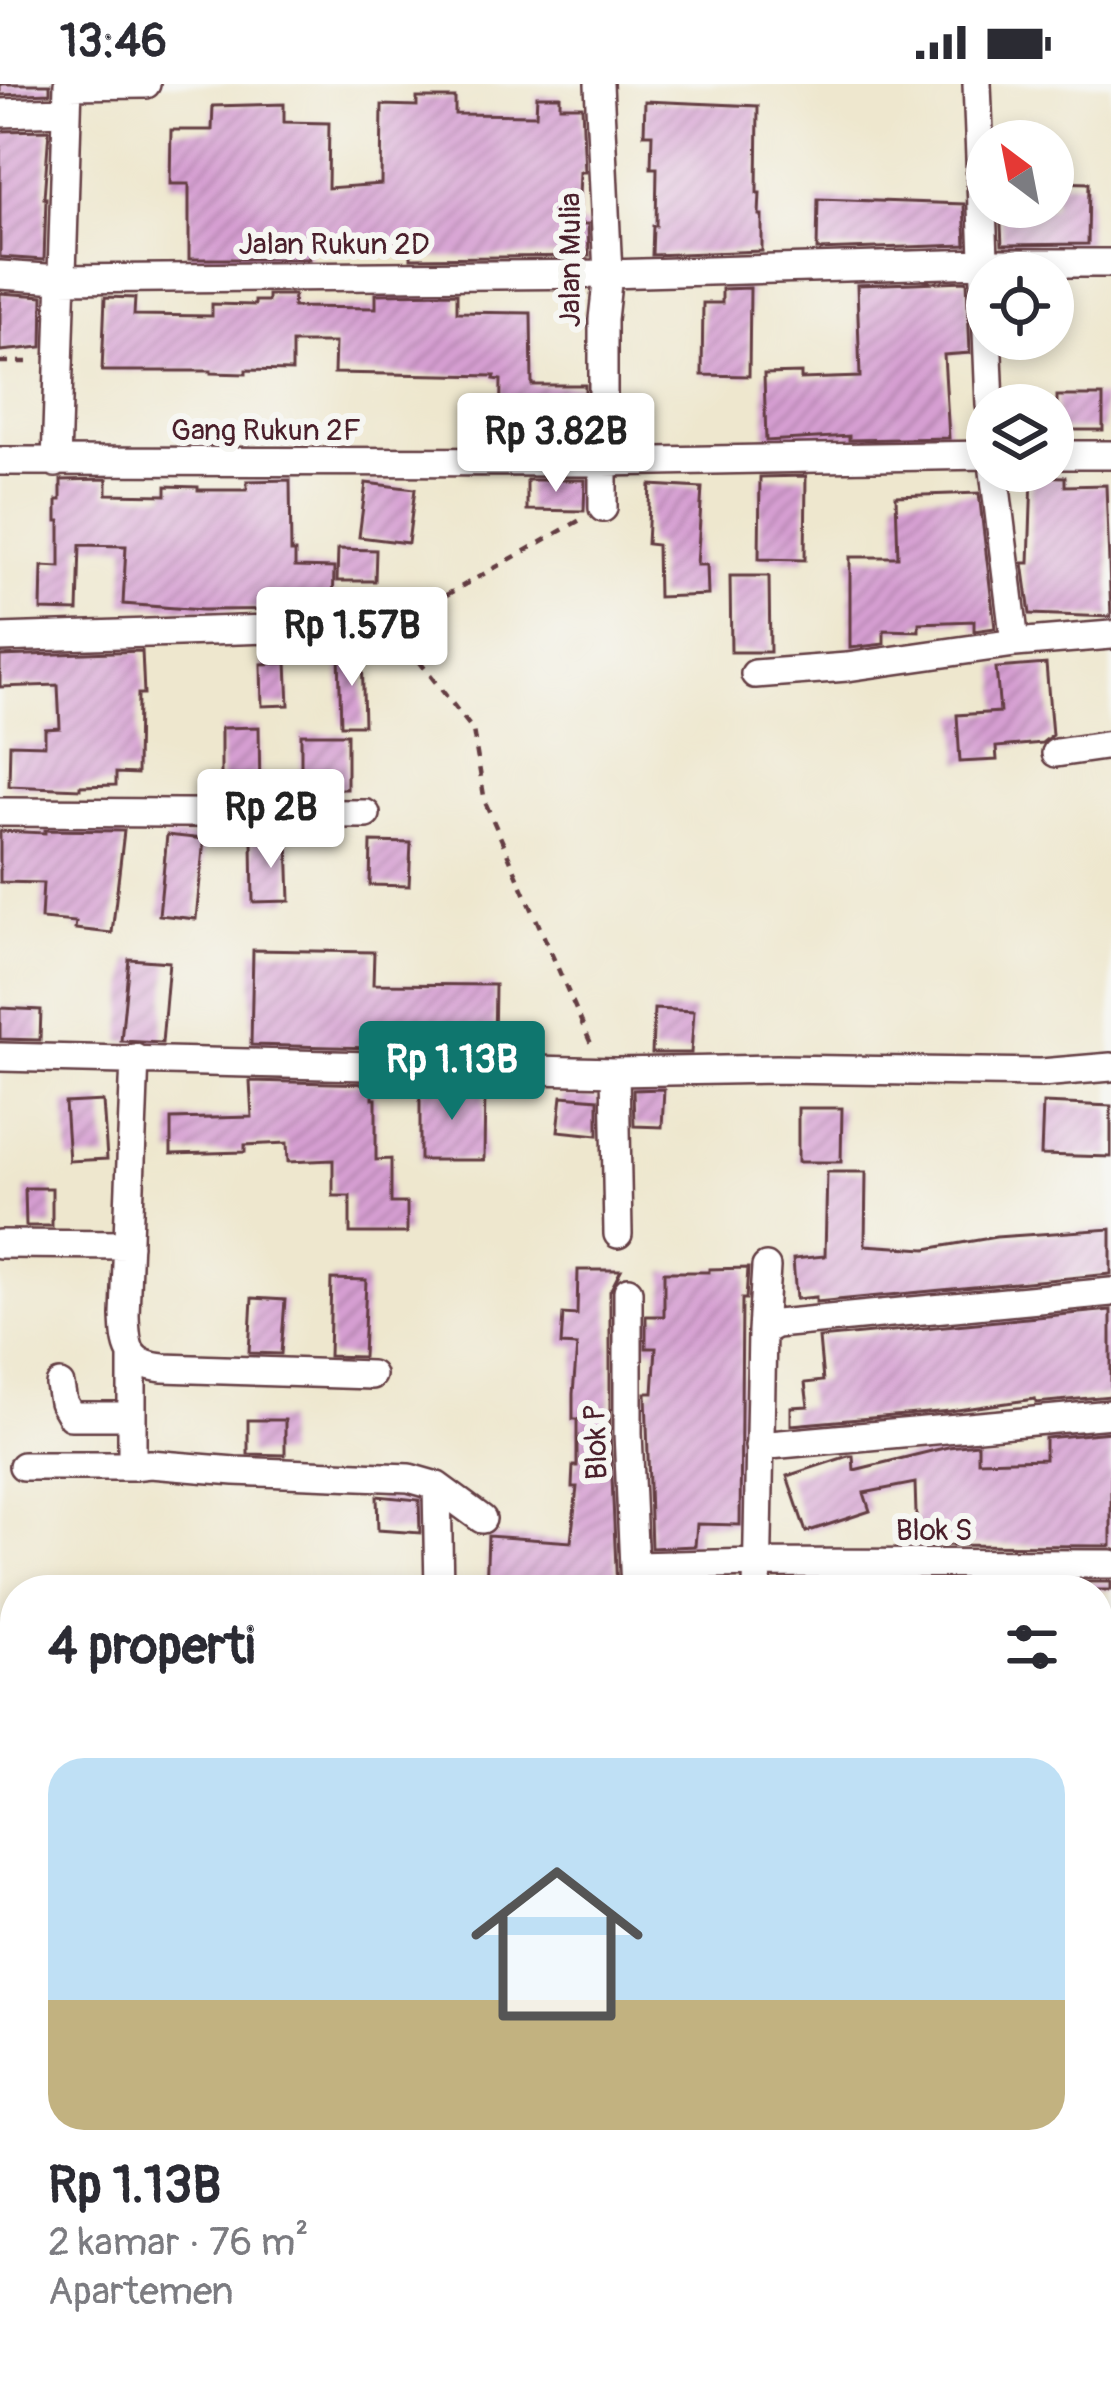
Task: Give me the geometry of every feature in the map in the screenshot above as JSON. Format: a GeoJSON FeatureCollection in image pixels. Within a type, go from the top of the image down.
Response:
{"type":"FeatureCollection","features":[{"type":"Feature","properties":{"kind":"street"},"geometry":{"type":"LineString","coordinates":[[0,113],[67,93],[146,84]]}},
{"type":"Feature","properties":{"kind":"street","name":"Jalan Mulia"},"geometry":{"type":"LineString","coordinates":[[599,84],[608,274],[603,319],[603,508]]}},
{"type":"Feature","properties":{"kind":"street"},"geometry":{"type":"LineString","coordinates":[[977,84],[983,252]]}},
{"type":"Feature","properties":{"kind":"street"},"geometry":{"type":"LineString","coordinates":[[56,463],[67,93]]}},
{"type":"Feature","properties":{"kind":"street","name":"Jalan Rukun 2D"},"geometry":{"type":"LineString","coordinates":[[0,275],[62,279],[608,274],[966,263]]}},
{"type":"Feature","properties":{"kind":"street","name":"Jalan Rukun 2D"},"geometry":{"type":"LineString","coordinates":[[1074,263],[1111,263]]}},
{"type":"Feature","properties":{"kind":"street","name":"Gang Rukun 2F"},"geometry":{"type":"LineString","coordinates":[[0,461],[604,462],[966,455]]}},
{"type":"Feature","properties":{"kind":"street"},"geometry":{"type":"LineString","coordinates":[[1074,455],[1111,455]]}},
{"type":"Feature","properties":{"kind":"street"},"geometry":{"type":"LineString","coordinates":[[997,492],[1015,643]]}},
{"type":"Feature","properties":{"kind":"street"},"geometry":{"type":"LineString","coordinates":[[0,638],[392,625]]}},
{"type":"Feature","properties":{"kind":"street"},"geometry":{"type":"LineString","coordinates":[[755,674],[1111,635]]}},
{"type":"Feature","properties":{"kind":"street"},"geometry":{"type":"LineString","coordinates":[[1056,752],[1111,745]]}},
{"type":"Feature","properties":{"kind":"street"},"geometry":{"type":"LineString","coordinates":[[0,812],[366,814]]}},
{"type":"Feature","properties":{"kind":"street"},"geometry":{"type":"LineString","coordinates":[[0,1057],[609,1071],[1041,1073],[1111,1067]]}},
{"type":"Feature","properties":{"kind":"street"},"geometry":{"type":"LineString","coordinates":[[135,1058],[125,1336],[132,1355],[138,1362],[163,1368],[371,1375]]}},
{"type":"Feature","properties":{"kind":"street"},"geometry":{"type":"LineString","coordinates":[[609,1071],[618,1234]]}},
{"type":"Feature","properties":{"kind":"street"},"geometry":{"type":"LineString","coordinates":[[0,1244],[128,1245]]}},
{"type":"Feature","properties":{"kind":"street"},"geometry":{"type":"LineString","coordinates":[[757,1575],[766,1267]]}},
{"type":"Feature","properties":{"kind":"street","name":"Blok P"},"geometry":{"type":"LineString","coordinates":[[628,1291],[634,1575]]}},
{"type":"Feature","properties":{"kind":"street"},"geometry":{"type":"LineString","coordinates":[[762,1331],[776,1324],[1111,1292]]}},
{"type":"Feature","properties":{"kind":"street"},"geometry":{"type":"LineString","coordinates":[[131,1466],[132,1355]]}},
{"type":"Feature","properties":{"kind":"street"},"geometry":{"type":"LineString","coordinates":[[60,1385],[71,1416],[130,1416]]}},
{"type":"Feature","properties":{"kind":"street"},"geometry":{"type":"LineString","coordinates":[[759,1446],[1111,1414]]}},
{"type":"Feature","properties":{"kind":"street"},"geometry":{"type":"LineString","coordinates":[[23,1466],[151,1464],[409,1478],[437,1486],[482,1519]]}},
{"type":"Feature","properties":{"kind":"street"},"geometry":{"type":"LineString","coordinates":[[437,1486],[439,1575]]}},
{"type":"Feature","properties":{"kind":"street","name":"Blok S"},"geometry":{"type":"LineString","coordinates":[[786,1575],[1111,1564]]}},
{"type":"Feature","properties":{"kind":"path"},"geometry":{"type":"LineString","coordinates":[[0,362],[58,361]]}},
{"type":"Feature","properties":{"kind":"path"},"geometry":{"type":"LineString","coordinates":[[603,508],[392,625],[473,730],[485,802],[609,1071]]}},
{"type":"Feature","properties":{"kind":"building"},"geometry":{"type":"Polygon","coordinates":[[[0,84],[50,84],[50,93],[0,95],[0,84]]]}},
{"type":"Feature","properties":{"kind":"building"},"geometry":{"type":"Polygon","coordinates":[[[537,96],[560,96],[560,106],[582,106],[585,172],[580,172],[578,224],[588,224],[589,256],[411,258],[411,246],[309,247],[309,259],[189,259],[189,184],[170,184],[171,130],[212,130],[213,106],[284,104],[284,122],[329,123],[328,188],[381,184],[382,105],[417,106],[417,98],[455,98],[455,114],[536,115],[537,96]]]}},
{"type":"Feature","properties":{"kind":"building"},"geometry":{"type":"Polygon","coordinates":[[[645,101],[758,106],[762,251],[652,255],[657,168],[651,168],[652,134],[644,134],[645,101]]]}},
{"type":"Feature","properties":{"kind":"building"},"geometry":{"type":"Polygon","coordinates":[[[49,130],[44,260],[0,257],[0,131],[49,130]]]}},
{"type":"Feature","properties":{"kind":"building"},"geometry":{"type":"Polygon","coordinates":[[[1074,183],[1089,183],[1088,244],[1002,245],[1001,228],[1074,228],[1074,183]]]}},
{"type":"Feature","properties":{"kind":"building"},"geometry":{"type":"Polygon","coordinates":[[[818,199],[964,204],[966,245],[817,250],[818,199]]]}},
{"type":"Feature","properties":{"kind":"building"},"geometry":{"type":"Polygon","coordinates":[[[966,281],[966,353],[944,355],[949,438],[849,440],[849,436],[766,441],[764,374],[801,373],[801,379],[860,377],[857,285],[966,281]]]}},
{"type":"Feature","properties":{"kind":"building"},"geometry":{"type":"Polygon","coordinates":[[[750,288],[749,376],[702,375],[703,303],[722,303],[722,289],[750,288]]]}},
{"type":"Feature","properties":{"kind":"building"},"geometry":{"type":"Polygon","coordinates":[[[0,293],[43,296],[42,347],[0,351],[0,293]]]}},
{"type":"Feature","properties":{"kind":"building"},"geometry":{"type":"Polygon","coordinates":[[[457,293],[457,312],[531,313],[532,385],[585,385],[585,444],[500,444],[501,380],[495,376],[334,373],[335,343],[292,343],[292,371],[102,371],[105,297],[135,298],[134,315],[212,316],[212,304],[255,305],[255,301],[268,301],[268,295],[294,295],[293,307],[376,308],[376,294],[457,293]]]}},
{"type":"Feature","properties":{"kind":"building"},"geometry":{"type":"Polygon","coordinates":[[[1074,396],[1103,396],[1103,430],[1074,430],[1074,396]]]}},
{"type":"Feature","properties":{"kind":"building"},"geometry":{"type":"Polygon","coordinates":[[[806,476],[805,560],[759,559],[760,477],[806,476]]]}},
{"type":"Feature","properties":{"kind":"building"},"geometry":{"type":"Polygon","coordinates":[[[107,479],[107,494],[166,495],[166,486],[247,490],[247,481],[290,480],[295,567],[334,568],[333,609],[202,610],[123,604],[126,546],[80,545],[78,611],[41,610],[42,566],[60,567],[57,500],[61,500],[61,480],[107,479]]]}},
{"type":"Feature","properties":{"kind":"building"},"geometry":{"type":"Polygon","coordinates":[[[527,480],[585,480],[584,511],[527,510],[527,480]]]}},
{"type":"Feature","properties":{"kind":"building"},"geometry":{"type":"Polygon","coordinates":[[[366,483],[415,489],[408,543],[359,537],[366,483]]]}},
{"type":"Feature","properties":{"kind":"building"},"geometry":{"type":"Polygon","coordinates":[[[650,485],[702,488],[697,565],[707,565],[708,595],[658,597],[657,545],[647,544],[650,485]]]}},
{"type":"Feature","properties":{"kind":"building"},"geometry":{"type":"Polygon","coordinates":[[[1106,485],[1111,617],[1030,614],[1023,563],[1029,563],[1031,492],[1074,492],[1074,486],[1106,485]]]}},
{"type":"Feature","properties":{"kind":"building"},"geometry":{"type":"Polygon","coordinates":[[[979,493],[995,628],[974,631],[974,621],[919,623],[919,631],[884,630],[884,644],[850,648],[850,557],[898,557],[896,496],[979,493]]]}},
{"type":"Feature","properties":{"kind":"building"},"geometry":{"type":"Polygon","coordinates":[[[338,549],[376,550],[375,581],[337,581],[338,549]]]}},
{"type":"Feature","properties":{"kind":"building"},"geometry":{"type":"Polygon","coordinates":[[[730,576],[769,576],[770,652],[731,652],[730,576]]]}},
{"type":"Feature","properties":{"kind":"building"},"geometry":{"type":"Polygon","coordinates":[[[142,651],[144,694],[138,694],[137,774],[116,773],[116,785],[80,789],[9,786],[10,744],[45,745],[45,729],[60,728],[58,685],[0,687],[0,656],[142,651]]]}},
{"type":"Feature","properties":{"kind":"building"},"geometry":{"type":"Polygon","coordinates":[[[362,653],[364,725],[341,725],[339,654],[362,653]]]}},
{"type":"Feature","properties":{"kind":"building"},"geometry":{"type":"Polygon","coordinates":[[[287,663],[289,705],[262,706],[261,664],[287,663]]]}},
{"type":"Feature","properties":{"kind":"building"},"geometry":{"type":"Polygon","coordinates":[[[1046,664],[1052,735],[1042,743],[996,747],[997,760],[960,762],[957,715],[1000,712],[996,668],[1046,664]]]}},
{"type":"Feature","properties":{"kind":"building"},"geometry":{"type":"Polygon","coordinates":[[[259,727],[260,795],[221,795],[221,728],[259,727]]]}},
{"type":"Feature","properties":{"kind":"building"},"geometry":{"type":"Polygon","coordinates":[[[301,734],[347,734],[347,789],[301,789],[301,734]]]}},
{"type":"Feature","properties":{"kind":"building"},"geometry":{"type":"Polygon","coordinates":[[[0,831],[124,831],[112,933],[75,929],[76,922],[41,919],[43,883],[0,882],[0,831]]]}},
{"type":"Feature","properties":{"kind":"building"},"geometry":{"type":"Polygon","coordinates":[[[167,835],[204,839],[196,919],[159,915],[167,835]]]}},
{"type":"Feature","properties":{"kind":"building"},"geometry":{"type":"Polygon","coordinates":[[[288,840],[290,901],[253,902],[252,841],[288,840]]]}},
{"type":"Feature","properties":{"kind":"building"},"geometry":{"type":"Polygon","coordinates":[[[371,842],[411,843],[409,886],[370,885],[371,842]]]}},
{"type":"Feature","properties":{"kind":"building"},"geometry":{"type":"Polygon","coordinates":[[[253,950],[374,952],[373,984],[495,985],[494,1044],[484,1044],[484,1051],[419,1049],[419,1044],[374,1044],[374,1048],[251,1045],[253,950]]]}},
{"type":"Feature","properties":{"kind":"building"},"geometry":{"type":"Polygon","coordinates":[[[129,959],[169,962],[162,1043],[121,1041],[129,959]]]}},
{"type":"Feature","properties":{"kind":"building"},"geometry":{"type":"Polygon","coordinates":[[[0,1008],[41,1010],[40,1040],[0,1039],[0,1008]]]}},
{"type":"Feature","properties":{"kind":"building"},"geometry":{"type":"Polygon","coordinates":[[[654,1009],[694,1011],[691,1053],[652,1053],[654,1009]]]}},
{"type":"Feature","properties":{"kind":"building"},"geometry":{"type":"Polygon","coordinates":[[[250,1081],[373,1084],[376,1160],[391,1159],[391,1203],[407,1203],[407,1233],[350,1233],[350,1196],[333,1196],[333,1160],[288,1162],[287,1143],[245,1145],[245,1152],[171,1154],[171,1119],[252,1117],[250,1081]]]}},
{"type":"Feature","properties":{"kind":"building"},"geometry":{"type":"Polygon","coordinates":[[[420,1085],[485,1087],[484,1160],[420,1160],[420,1085]]]}},
{"type":"Feature","properties":{"kind":"building"},"geometry":{"type":"Polygon","coordinates":[[[664,1089],[662,1127],[634,1126],[633,1090],[664,1089]]]}},
{"type":"Feature","properties":{"kind":"building"},"geometry":{"type":"Polygon","coordinates":[[[562,1096],[598,1099],[598,1135],[558,1131],[562,1096]]]}},
{"type":"Feature","properties":{"kind":"building"},"geometry":{"type":"Polygon","coordinates":[[[103,1101],[107,1159],[69,1161],[65,1103],[103,1101]]]}},
{"type":"Feature","properties":{"kind":"building"},"geometry":{"type":"Polygon","coordinates":[[[1043,1103],[1111,1106],[1111,1157],[1041,1155],[1043,1103]]]}},
{"type":"Feature","properties":{"kind":"building"},"geometry":{"type":"Polygon","coordinates":[[[798,1108],[842,1108],[841,1162],[798,1162],[798,1108]]]}},
{"type":"Feature","properties":{"kind":"building"},"geometry":{"type":"Polygon","coordinates":[[[827,1172],[866,1172],[865,1245],[926,1249],[996,1237],[1111,1229],[1111,1274],[816,1302],[816,1297],[796,1299],[793,1259],[825,1256],[827,1172]]]}},
{"type":"Feature","properties":{"kind":"building"},"geometry":{"type":"Polygon","coordinates":[[[25,1188],[52,1188],[52,1226],[26,1226],[25,1188]]]}},
{"type":"Feature","properties":{"kind":"building"},"geometry":{"type":"Polygon","coordinates":[[[748,1268],[746,1299],[742,1299],[740,1525],[697,1524],[695,1546],[651,1548],[646,1393],[653,1393],[656,1348],[646,1348],[646,1316],[664,1316],[664,1272],[748,1268]]]}},
{"type":"Feature","properties":{"kind":"building"},"geometry":{"type":"Polygon","coordinates":[[[578,1270],[621,1270],[610,1291],[616,1575],[487,1575],[488,1536],[571,1542],[577,1487],[572,1487],[573,1466],[577,1466],[573,1394],[577,1346],[561,1345],[563,1314],[577,1315],[578,1270]]]}},
{"type":"Feature","properties":{"kind":"building"},"geometry":{"type":"Polygon","coordinates":[[[331,1279],[366,1280],[363,1357],[329,1356],[331,1279]]]}},
{"type":"Feature","properties":{"kind":"building"},"geometry":{"type":"Polygon","coordinates":[[[252,1298],[285,1300],[281,1354],[249,1353],[252,1298]]]}},
{"type":"Feature","properties":{"kind":"building"},"geometry":{"type":"Polygon","coordinates":[[[1111,1310],[1111,1396],[1036,1403],[1035,1399],[791,1425],[791,1407],[808,1406],[805,1383],[823,1381],[819,1338],[1111,1310]]]}},
{"type":"Feature","properties":{"kind":"building"},"geometry":{"type":"Polygon","coordinates":[[[248,1420],[285,1420],[285,1455],[248,1454],[248,1420]]]}},
{"type":"Feature","properties":{"kind":"building"},"geometry":{"type":"Polygon","coordinates":[[[1111,1432],[1111,1546],[917,1545],[915,1483],[864,1493],[870,1511],[806,1532],[787,1476],[848,1456],[853,1456],[854,1470],[978,1444],[978,1461],[1045,1459],[1045,1438],[1111,1432]]]}},
{"type":"Feature","properties":{"kind":"building"},"geometry":{"type":"Polygon","coordinates":[[[377,1496],[419,1500],[420,1533],[378,1530],[377,1496]]]}}]}
